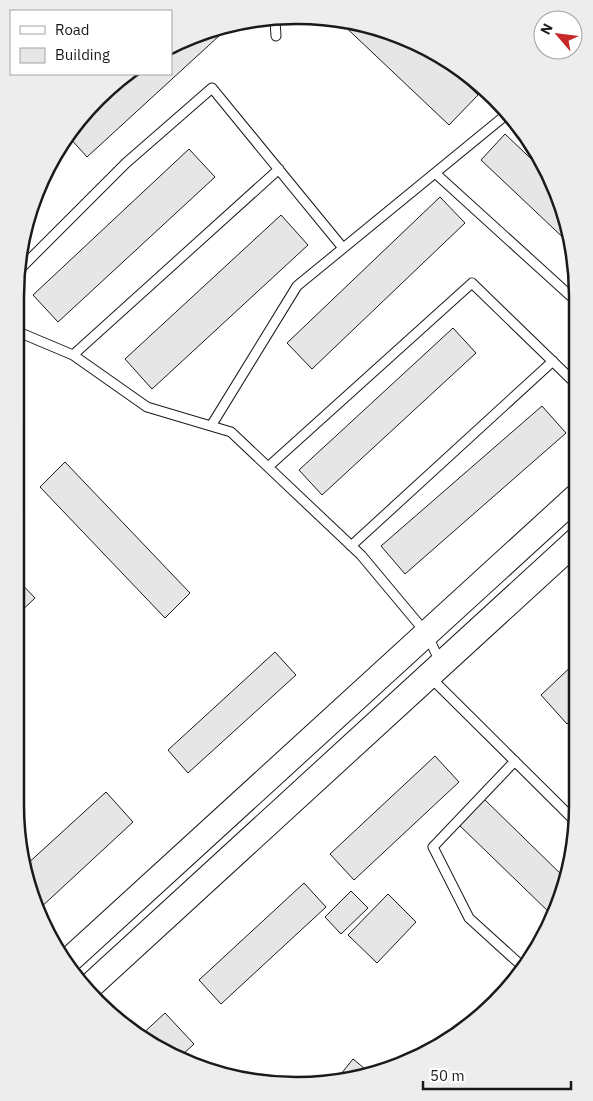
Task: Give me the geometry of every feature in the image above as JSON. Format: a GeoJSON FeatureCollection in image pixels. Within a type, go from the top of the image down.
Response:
{"type":"FeatureCollection","features":[{"type":"Feature","properties":{"kind":"street"},"geometry":{"type":"LineString","coordinates":[[71,958],[569,503]]}},
{"type":"Feature","properties":{"kind":"street"},"geometry":{"type":"LineString","coordinates":[[92,985],[569,546]]}},
{"type":"Feature","properties":{"kind":"lane"},"geometry":{"type":"LineString","coordinates":[[275,24],[276,36]]}},
{"type":"Feature","properties":{"kind":"lane"},"geometry":{"type":"LineString","coordinates":[[26,263],[126,163],[212,88],[343,248]]}},
{"type":"Feature","properties":{"kind":"lane"},"geometry":{"type":"LineString","coordinates":[[212,426],[297,286],[503,118]]}},
{"type":"Feature","properties":{"kind":"lane"},"geometry":{"type":"LineString","coordinates":[[73,355],[279,169]]}},
{"type":"Feature","properties":{"kind":"lane"},"geometry":{"type":"LineString","coordinates":[[436,173],[569,295]]}},
{"type":"Feature","properties":{"kind":"lane"},"geometry":{"type":"LineString","coordinates":[[268,467],[472,283],[569,377]]}},
{"type":"Feature","properties":{"kind":"lane"},"geometry":{"type":"LineString","coordinates":[[24,335],[73,355],[147,407],[230,432],[361,555],[427,634],[435,670],[515,761],[569,815]]}},
{"type":"Feature","properties":{"kind":"lane"},"geometry":{"type":"LineString","coordinates":[[351,546],[553,361]]}},
{"type":"Feature","properties":{"kind":"lane"},"geometry":{"type":"LineString","coordinates":[[515,761],[433,847],[469,918],[518,963]]}},
{"type":"Feature","properties":{"kind":"building"},"geometry":{"type":"Polygon","coordinates":[[[347,29],[384,38],[417,52],[461,78],[478,95],[449,125],[347,29]]]}},
{"type":"Feature","properties":{"kind":"building"},"geometry":{"type":"Polygon","coordinates":[[[220,35],[87,157],[73,141],[91,117],[117,91],[138,75],[172,75],[172,54],[220,35]]]}},
{"type":"Feature","properties":{"kind":"building"},"geometry":{"type":"Polygon","coordinates":[[[505,134],[534,161],[555,209],[563,237],[481,160],[505,134]]]}},
{"type":"Feature","properties":{"kind":"building"},"geometry":{"type":"Polygon","coordinates":[[[189,149],[215,177],[58,322],[33,295],[189,149]]]}},
{"type":"Feature","properties":{"kind":"building"},"geometry":{"type":"Polygon","coordinates":[[[440,197],[465,223],[312,369],[287,343],[440,197]]]}},
{"type":"Feature","properties":{"kind":"building"},"geometry":{"type":"Polygon","coordinates":[[[281,215],[308,245],[152,389],[125,359],[281,215]]]}},
{"type":"Feature","properties":{"kind":"building"},"geometry":{"type":"Polygon","coordinates":[[[453,328],[476,353],[322,495],[299,470],[453,328]]]}},
{"type":"Feature","properties":{"kind":"building"},"geometry":{"type":"Polygon","coordinates":[[[542,406],[566,433],[405,574],[381,546],[542,406]]]}},
{"type":"Feature","properties":{"kind":"building"},"geometry":{"type":"Polygon","coordinates":[[[65,462],[190,593],[165,618],[40,487],[65,462]]]}},
{"type":"Feature","properties":{"kind":"building"},"geometry":{"type":"Polygon","coordinates":[[[24,586],[35,598],[24,608],[24,586]]]}},
{"type":"Feature","properties":{"kind":"building"},"geometry":{"type":"Polygon","coordinates":[[[275,652],[296,675],[188,773],[168,750],[275,652]]]}},
{"type":"Feature","properties":{"kind":"building"},"geometry":{"type":"Polygon","coordinates":[[[569,669],[569,722],[567,724],[541,695],[569,669]]]}},
{"type":"Feature","properties":{"kind":"building"},"geometry":{"type":"Polygon","coordinates":[[[435,756],[459,782],[354,880],[330,854],[435,756]]]}},
{"type":"Feature","properties":{"kind":"building"},"geometry":{"type":"Polygon","coordinates":[[[106,792],[133,822],[43,905],[30,862],[106,792]]]}},
{"type":"Feature","properties":{"kind":"building"},"geometry":{"type":"Polygon","coordinates":[[[483,798],[560,874],[547,911],[458,824],[483,798]]]}},
{"type":"Feature","properties":{"kind":"building"},"geometry":{"type":"Polygon","coordinates":[[[304,883],[326,907],[221,1004],[199,980],[304,883]]]}},
{"type":"Feature","properties":{"kind":"building"},"geometry":{"type":"Polygon","coordinates":[[[351,891],[368,908],[341,934],[325,917],[351,891]]]}},
{"type":"Feature","properties":{"kind":"building"},"geometry":{"type":"Polygon","coordinates":[[[388,894],[416,922],[377,963],[348,935],[388,894]]]}},
{"type":"Feature","properties":{"kind":"building"},"geometry":{"type":"Polygon","coordinates":[[[165,1013],[194,1044],[185,1053],[160,1041],[145,1031],[165,1013]]]}},
{"type":"Feature","properties":{"kind":"building"},"geometry":{"type":"Polygon","coordinates":[[[353,1059],[365,1069],[350,1072],[341,1073],[353,1059]]]}}]}
